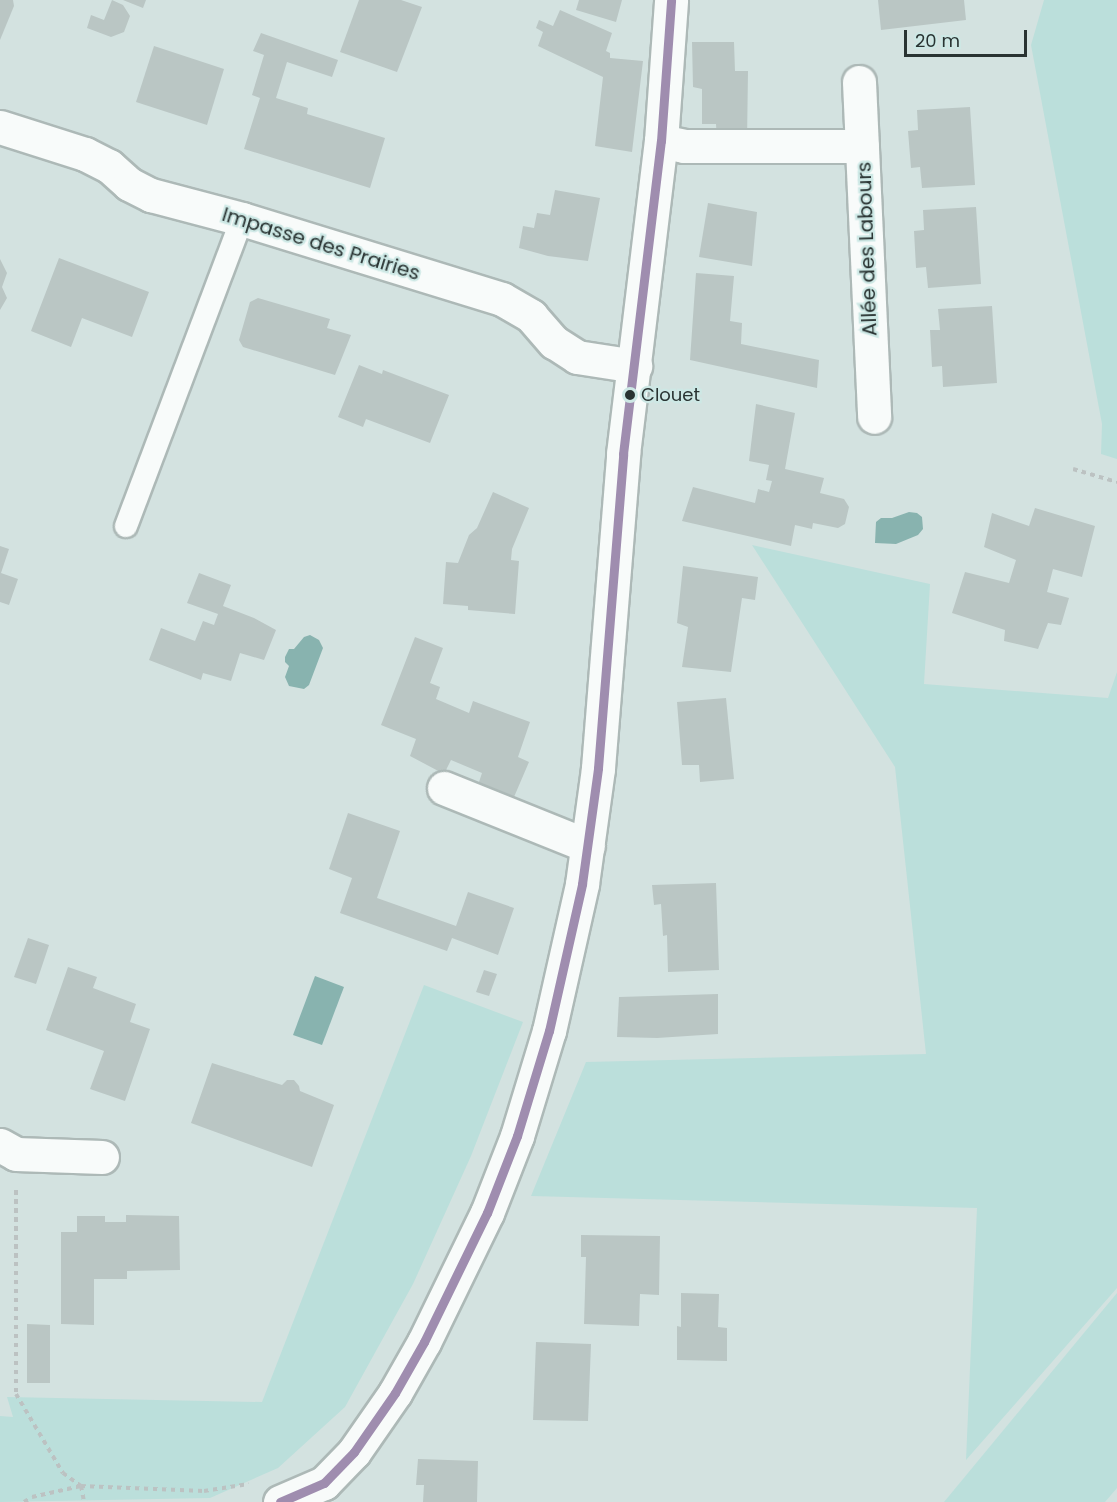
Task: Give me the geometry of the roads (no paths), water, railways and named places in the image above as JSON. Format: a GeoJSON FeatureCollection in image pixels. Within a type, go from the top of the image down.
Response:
{"type":"FeatureCollection","features":[{"type":"Feature","properties":{"kind":"street"},"geometry":{"type":"LineString","coordinates":[[269,1492],[324,1483],[354,1452],[395,1393],[434,1323],[487,1213],[517,1136],[562,978],[588,846],[599,756],[623,454],[661,141],[671,0]]}},
{"type":"Feature","properties":{"kind":"street","name":"Allée des Labours"},"geometry":{"type":"LineString","coordinates":[[860,82],[874,417]]}},
{"type":"Feature","properties":{"kind":"street","name":"Impasse des Prairies"},"geometry":{"type":"LineString","coordinates":[[0,127],[85,154],[109,166],[129,184],[151,195],[242,219],[502,299],[531,316],[554,342],[577,357],[635,366]]}},
{"type":"Feature","properties":{"kind":"street"},"geometry":{"type":"LineString","coordinates":[[661,141],[684,146],[862,146]]}},
{"type":"Feature","properties":{"kind":"street"},"geometry":{"type":"LineString","coordinates":[[444,788],[588,846]]}},
{"type":"Feature","properties":{"kind":"street"},"geometry":{"type":"LineString","coordinates":[[8,1149],[102,1157]]}},
{"type":"Feature","properties":{"kind":"lane"},"geometry":{"type":"LineString","coordinates":[[126,526],[242,219]]}},
{"type":"Feature","properties":{"kind":"place","name":"Clouet"},"geometry":{"type":"Point","coordinates":[630,395]}}]}
